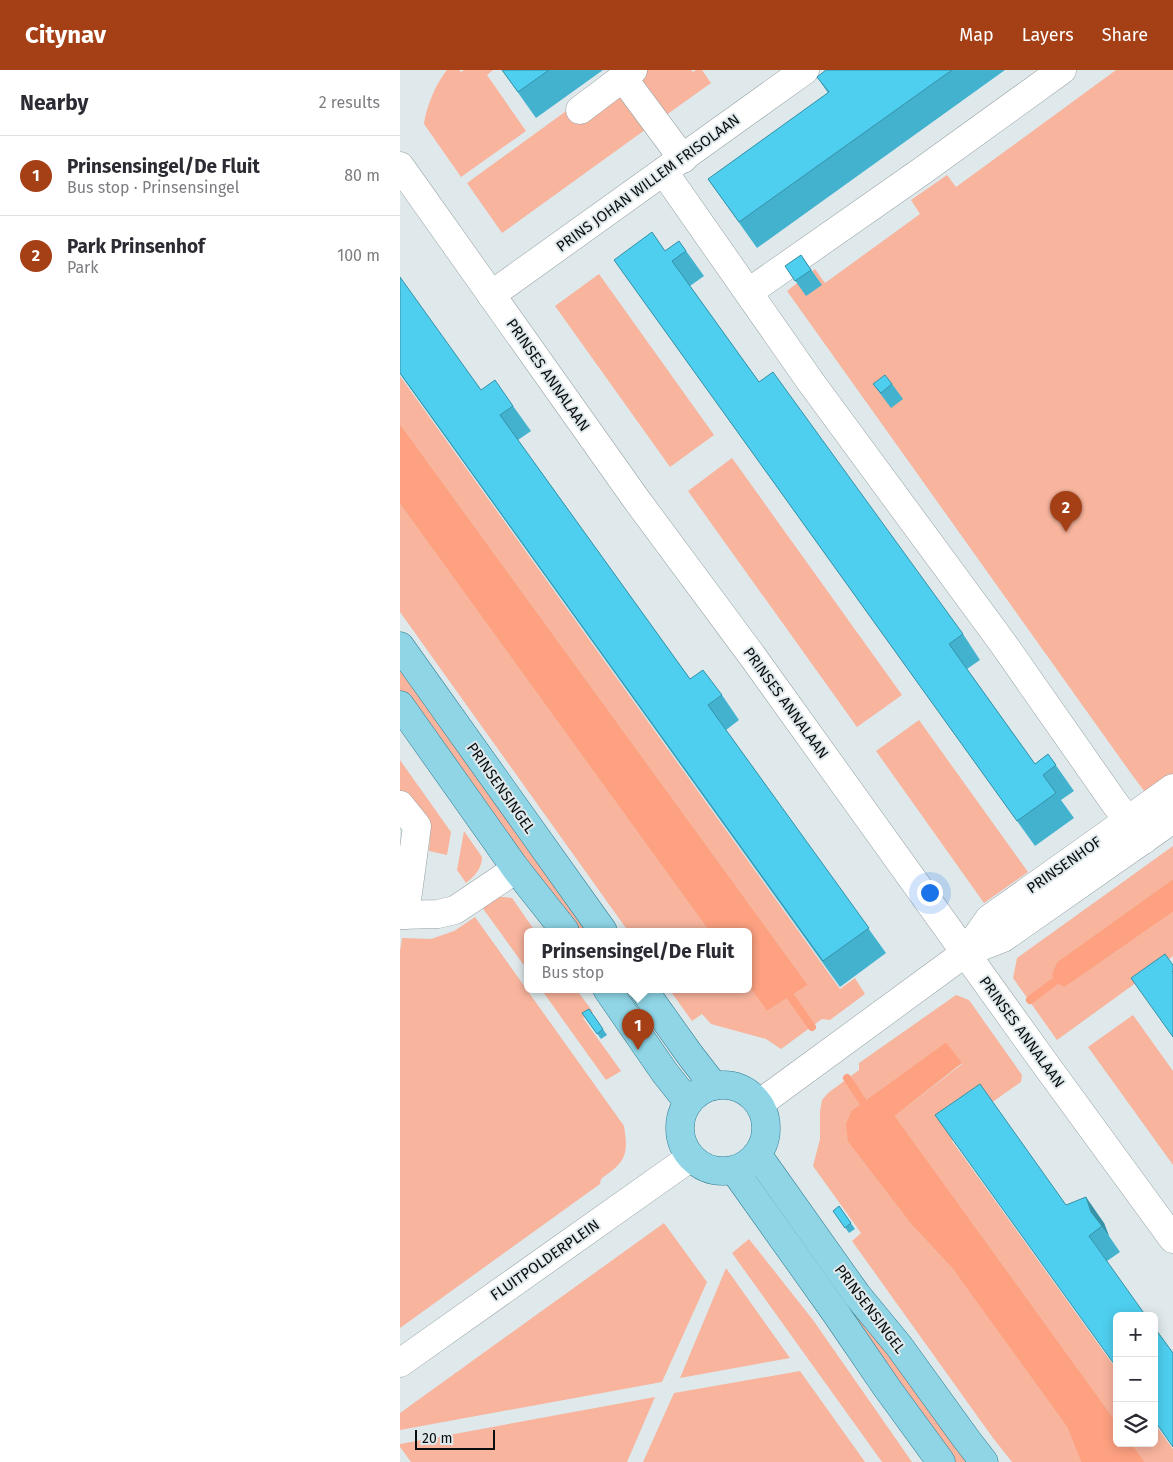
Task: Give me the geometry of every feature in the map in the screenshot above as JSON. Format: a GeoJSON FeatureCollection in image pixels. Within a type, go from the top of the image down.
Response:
{"type":"FeatureCollection","features":[{"type":"Feature","properties":{"kind":"main road","name":"PRINSENSINGEL"},"geometry":{"type":"LineString","coordinates":[[400,646],[601,928]]}},
{"type":"Feature","properties":{"kind":"main road"},"geometry":{"type":"LineString","coordinates":[[400,706],[516,869],[563,928]]}},
{"type":"Feature","properties":{"kind":"main road"},"geometry":{"type":"LineString","coordinates":[[610,993],[688,1102]]}},
{"type":"Feature","properties":{"kind":"main road"},"geometry":{"type":"LineString","coordinates":[[646,993],[714,1086]]}},
{"type":"Feature","properties":{"kind":"main road"},"geometry":{"type":"LineString","coordinates":[[727,1085],[739,1088],[750,1094],[759,1104],[765,1116],[764,1142],[757,1154],[747,1164],[734,1170],[722,1171],[710,1169],[690,1157],[683,1144],[680,1130],[681,1115],[688,1102],[695,1095],[704,1089],[727,1085]]}},
{"type":"Feature","properties":{"kind":"main road","name":"PRINSENSINGEL"},"geometry":{"type":"LineString","coordinates":[[757,1154],[857,1295],[899,1346],[984,1462]]}},
{"type":"Feature","properties":{"kind":"main road","name":"PRINSENSINGEL"},"geometry":{"type":"LineString","coordinates":[[734,1170],[941,1462]]}},
{"type":"Feature","properties":{"kind":"street","name":"PRINS JOHAN WILLEM FRISOLAAN"},"geometry":{"type":"LineString","coordinates":[[491,295],[805,70]]}},
{"type":"Feature","properties":{"kind":"street"},"geometry":{"type":"LineString","coordinates":[[749,292],[1062,70]]}},
{"type":"Feature","properties":{"kind":"street"},"geometry":{"type":"LineString","coordinates":[[580,110],[628,74],[673,165],[749,292],[810,381],[1002,642],[1136,830]]}},
{"type":"Feature","properties":{"kind":"street","name":"PRINSES ANNALAAN"},"geometry":{"type":"LineString","coordinates":[[400,166],[636,499],[759,664],[965,953],[1173,1239]]}},
{"type":"Feature","properties":{"kind":"street","name":"PRINSENHOF"},"geometry":{"type":"LineString","coordinates":[[759,1104],[965,953],[1003,938],[1136,830],[1173,788]]}},
{"type":"Feature","properties":{"kind":"street"},"geometry":{"type":"LineString","coordinates":[[400,805],[417,826],[403,915],[438,914],[455,910],[516,869]]}},
{"type":"Feature","properties":{"kind":"street","name":"PRINSENHOF"},"geometry":{"type":"LineString","coordinates":[[1136,830],[1173,819]]}},
{"type":"Feature","properties":{"kind":"street","name":"FLUITPOLDERPLEIN"},"geometry":{"type":"LineString","coordinates":[[400,1363],[690,1157]]}},
{"type":"Feature","properties":{"kind":"shaded area"},"geometry":{"type":"Polygon","coordinates":[[[447,70],[459,70],[461,72],[464,70],[493,70],[487,75],[526,131],[461,177],[424,124],[432,96],[447,70]]]}},
{"type":"Feature","properties":{"kind":"shaded area"},"geometry":{"type":"Polygon","coordinates":[[[646,70],[691,70],[693,72],[702,70],[711,83],[662,118],[639,89],[641,73],[646,70]]]}},
{"type":"Feature","properties":{"kind":"shaded area"},"geometry":{"type":"Polygon","coordinates":[[[1116,70],[1173,70],[1173,830],[787,291],[815,269],[825,283],[920,214],[911,200],[947,175],[956,187],[1116,70]]]}},
{"type":"Feature","properties":{"kind":"shaded area"},"geometry":{"type":"Polygon","coordinates":[[[611,94],[626,96],[649,127],[502,233],[467,183],[573,106],[611,94]]]}},
{"type":"Feature","properties":{"kind":"shaded area"},"geometry":{"type":"Polygon","coordinates":[[[599,274],[714,435],[670,467],[555,306],[599,274]]]}},
{"type":"Feature","properties":{"kind":"shaded area"},"geometry":{"type":"Polygon","coordinates":[[[400,376],[840,989],[855,978],[865,994],[830,1020],[822,1019],[781,1049],[766,1039],[711,1024],[702,1014],[692,1021],[672,993],[752,993],[752,990],[767,1011],[808,985],[400,424],[400,376]]]}},
{"type":"Feature","properties":{"kind":"shaded area"},"geometry":{"type":"Polygon","coordinates":[[[400,424],[808,985],[767,1011],[752,990],[752,928],[707,928],[400,504],[400,424]]]}},
{"type":"Feature","properties":{"kind":"shaded area"},"geometry":{"type":"Polygon","coordinates":[[[732,458],[902,695],[857,727],[688,491],[732,458]]]}},
{"type":"Feature","properties":{"kind":"shaded area"},"geometry":{"type":"Polygon","coordinates":[[[400,504],[707,928],[626,928],[400,612],[400,504]]]}},
{"type":"Feature","properties":{"kind":"shaded area"},"geometry":{"type":"Polygon","coordinates":[[[400,660],[591,928],[570,928],[400,692],[400,660]]]}},
{"type":"Feature","properties":{"kind":"shaded area"},"geometry":{"type":"Polygon","coordinates":[[[919,720],[1028,872],[984,903],[876,751],[919,720]]]}},
{"type":"Feature","properties":{"kind":"shaded area"},"geometry":{"type":"Polygon","coordinates":[[[400,760],[451,832],[447,855],[429,851],[430,837],[400,794],[400,760]]]}},
{"type":"Feature","properties":{"kind":"shaded area"},"geometry":{"type":"Polygon","coordinates":[[[464,831],[482,857],[481,865],[466,883],[457,870],[464,831]]]}},
{"type":"Feature","properties":{"kind":"shaded area"},"geometry":{"type":"Polygon","coordinates":[[[1173,846],[1173,879],[1057,962],[1052,973],[1065,987],[1173,912],[1173,956],[1057,1040],[1013,978],[1017,958],[1173,846]]]}},
{"type":"Feature","properties":{"kind":"shaded area"},"geometry":{"type":"Polygon","coordinates":[[[1173,879],[1173,912],[1065,987],[1054,982],[1052,973],[1057,962],[1173,879]]]}},
{"type":"Feature","properties":{"kind":"shaded area"},"geometry":{"type":"Polygon","coordinates":[[[493,896],[512,898],[533,928],[524,928],[524,965],[479,903],[493,896]]]}},
{"type":"Feature","properties":{"kind":"shaded area"},"geometry":{"type":"Polygon","coordinates":[[[475,917],[524,986],[524,993],[529,993],[624,1126],[626,1145],[620,1163],[601,1179],[600,1184],[400,1328],[400,951],[402,938],[431,939],[454,931],[475,917]]]}},
{"type":"Feature","properties":{"kind":"shaded area"},"geometry":{"type":"Polygon","coordinates":[[[544,993],[579,993],[593,1012],[583,1018],[621,1071],[606,1080],[544,993]]]}},
{"type":"Feature","properties":{"kind":"shaded area"},"geometry":{"type":"Polygon","coordinates":[[[956,995],[969,1000],[1022,1075],[1021,1082],[967,1120],[970,1126],[952,1141],[1113,1364],[1113,1417],[895,1116],[962,1064],[946,1042],[852,1110],[848,1142],[911,1224],[952,1268],[1067,1427],[1081,1462],[1012,1462],[852,1241],[861,1233],[813,1166],[820,1139],[822,1100],[828,1093],[859,1070],[859,1063],[956,995]]]}},
{"type":"Feature","properties":{"kind":"shaded area"},"geometry":{"type":"Polygon","coordinates":[[[1133,1015],[1173,1071],[1173,1165],[1088,1047],[1133,1015]]]}},
{"type":"Feature","properties":{"kind":"shaded area"},"geometry":{"type":"Polygon","coordinates":[[[946,1042],[962,1063],[895,1116],[1113,1417],[1113,1447],[1134,1447],[1145,1462],[1081,1462],[1067,1427],[952,1268],[911,1224],[848,1142],[846,1124],[852,1110],[946,1042]]]}},
{"type":"Feature","properties":{"kind":"shaded area"},"geometry":{"type":"Polygon","coordinates":[[[789,1211],[975,1462],[950,1462],[780,1217],[789,1211]]]}},
{"type":"Feature","properties":{"kind":"shaded area"},"geometry":{"type":"Polygon","coordinates":[[[664,1223],[707,1282],[662,1382],[400,1430],[400,1413],[664,1223]]]}},
{"type":"Feature","properties":{"kind":"shaded area"},"geometry":{"type":"Polygon","coordinates":[[[749,1239],[813,1320],[912,1462],[882,1462],[732,1253],[749,1239]]]}},
{"type":"Feature","properties":{"kind":"shaded area"},"geometry":{"type":"Polygon","coordinates":[[[726,1268],[790,1358],[680,1378],[726,1268]]]}},
{"type":"Feature","properties":{"kind":"shaded area"},"geometry":{"type":"Polygon","coordinates":[[[800,1371],[865,1462],[643,1462],[674,1393],[800,1371]]]}},
{"type":"Feature","properties":{"kind":"shaded area"},"geometry":{"type":"Polygon","coordinates":[[[655,1397],[627,1462],[411,1462],[400,1447],[400,1444],[655,1397]]]}},
{"type":"Feature","properties":{"kind":"shaded area"},"geometry":{"type":"Polygon","coordinates":[[[1158,1428],[1173,1449],[1173,1462],[1145,1462],[1134,1447],[1158,1447],[1158,1428]]]}},
{"type":"Feature","properties":{"kind":"building"},"geometry":{"type":"Polygon","coordinates":[[[502,70],[549,70],[518,92],[502,70]]]}},
{"type":"Feature","properties":{"kind":"building"},"geometry":{"type":"Polygon","coordinates":[[[826,70],[952,70],[739,222],[708,179],[829,92],[817,77],[826,70]]]}},
{"type":"Feature","properties":{"kind":"building"},"geometry":{"type":"Polygon","coordinates":[[[652,232],[665,251],[679,241],[686,251],[672,261],[759,382],[773,372],[963,634],[949,644],[1035,764],[1048,754],[1056,765],[1043,775],[1056,793],[1017,821],[614,260],[652,232]]]}},
{"type":"Feature","properties":{"kind":"building"},"geometry":{"type":"Polygon","coordinates":[[[801,255],[811,270],[795,281],[785,266],[801,255]]]}},
{"type":"Feature","properties":{"kind":"building"},"geometry":{"type":"Polygon","coordinates":[[[400,277],[481,390],[495,380],[513,406],[500,415],[690,679],[703,670],[722,695],[708,705],[869,928],[823,961],[400,373],[400,277]]]}},
{"type":"Feature","properties":{"kind":"building"},"geometry":{"type":"Polygon","coordinates":[[[885,375],[892,384],[881,393],[873,384],[885,375]]]}},
{"type":"Feature","properties":{"kind":"building"},"geometry":{"type":"Polygon","coordinates":[[[1165,954],[1173,965],[1173,1037],[1131,978],[1165,954]]]}},
{"type":"Feature","properties":{"kind":"building"},"geometry":{"type":"Polygon","coordinates":[[[589,1009],[603,1029],[597,1034],[582,1013],[589,1009]]]}},
{"type":"Feature","properties":{"kind":"building"},"geometry":{"type":"Polygon","coordinates":[[[980,1084],[1066,1205],[1086,1197],[1091,1212],[1102,1226],[1089,1236],[1143,1312],[1113,1312],[1113,1362],[935,1115],[980,1084]]]}},
{"type":"Feature","properties":{"kind":"building"},"geometry":{"type":"Polygon","coordinates":[[[839,1206],[851,1223],[845,1228],[833,1211],[839,1206]]]}},
{"type":"Feature","properties":{"kind":"building"},"geometry":{"type":"Polygon","coordinates":[[[1158,1332],[1173,1353],[1173,1447],[1158,1426],[1158,1332]]]}},
{"type":"Feature","properties":{"kind":"waterway"},"geometry":{"type":"LineString","coordinates":[[1030,1000],[1054,982]]}},
{"type":"Feature","properties":{"kind":"waterway"},"geometry":{"type":"LineString","coordinates":[[790,996],[812,1027]]}},
{"type":"Feature","properties":{"kind":"waterway"},"geometry":{"type":"LineString","coordinates":[[847,1078],[863,1102]]}},
{"type":"Feature","properties":{"kind":"place","name":"Park Prinsenhof"},"geometry":{"type":"Point","coordinates":[1066,532]}},
{"type":"Feature","properties":{"kind":"place","name":"Prinsensingel/De Fluit"},"geometry":{"type":"Point","coordinates":[638,1050]}}]}
